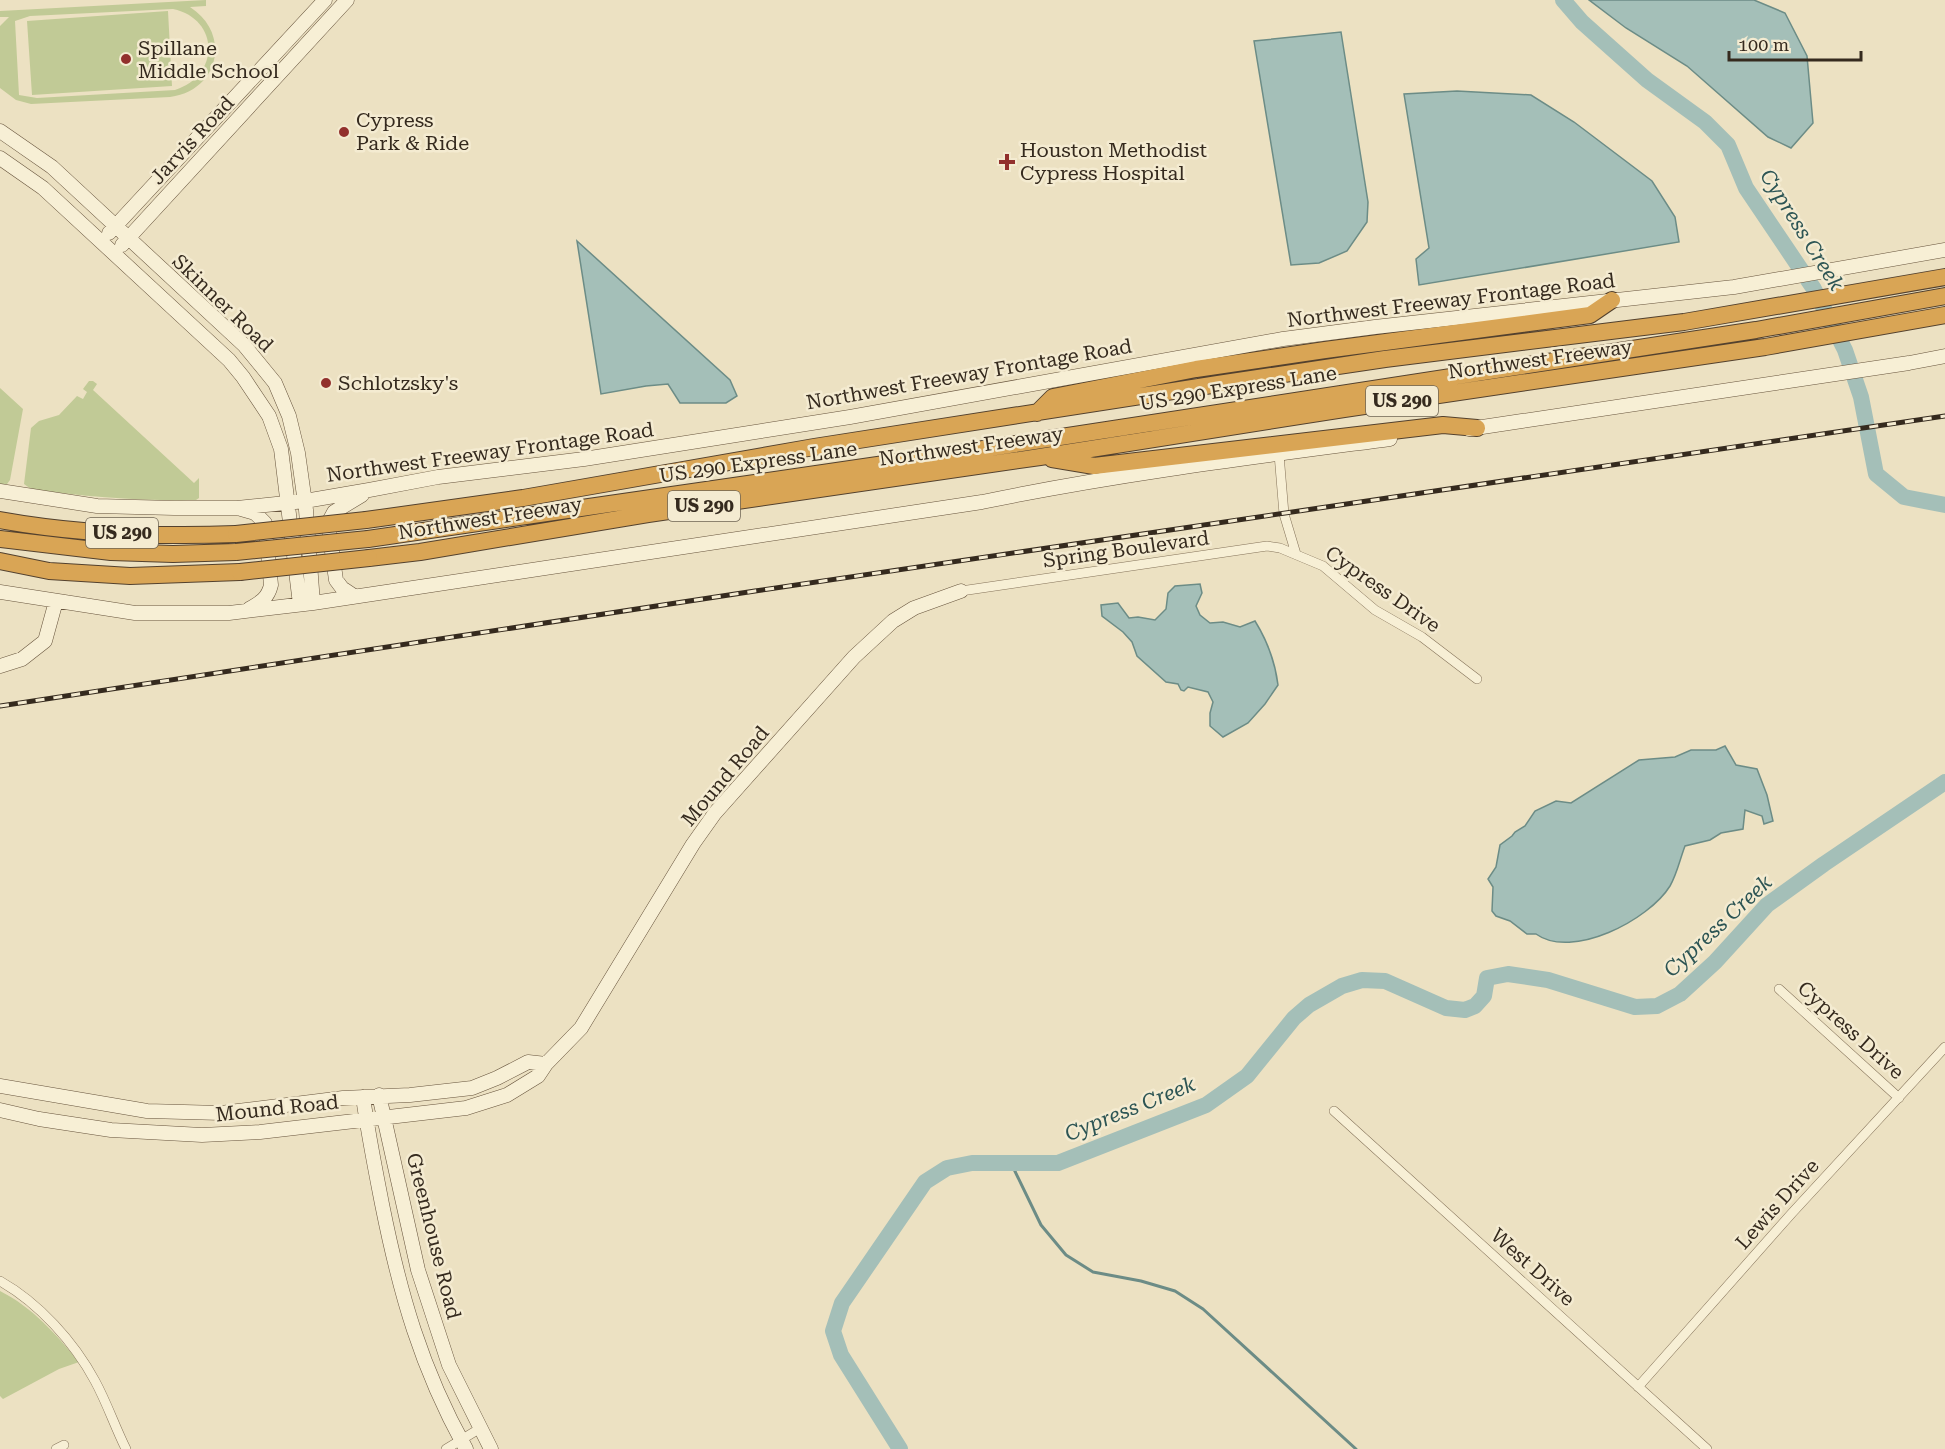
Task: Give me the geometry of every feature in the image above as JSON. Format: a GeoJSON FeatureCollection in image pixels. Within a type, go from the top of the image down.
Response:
{"type":"FeatureCollection","features":[{"type":"Feature","properties":{"kind":"highway","name":"Northwest Freeway"},"geometry":{"type":"LineString","coordinates":[[3,519],[105,532],[180,535],[236,534],[366,520],[544,494],[785,452],[1363,363],[1749,312],[1945,277]]}},
{"type":"Feature","properties":{"kind":"highway","name":"US 290 Express Lane"},"geometry":{"type":"LineString","coordinates":[[0,539],[111,552],[173,554],[236,552],[368,539],[893,463],[1756,330],[1945,296]]}},
{"type":"Feature","properties":{"kind":"highway"},"geometry":{"type":"LineString","coordinates":[[1037,413],[1053,398],[1114,384],[1325,350],[1590,315],[1612,300]]}},
{"type":"Feature","properties":{"kind":"highway","name":"Northwest Freeway"},"geometry":{"type":"LineString","coordinates":[[0,561],[49,570],[130,576],[240,572],[369,558],[648,514],[1766,347],[1945,315]]}},
{"type":"Feature","properties":{"kind":"highway"},"geometry":{"type":"LineString","coordinates":[[1040,457],[1094,466],[1443,425],[1477,428]]}},
{"type":"Feature","properties":{"kind":"street","name":"Jarvis Road"},"geometry":{"type":"LineString","coordinates":[[102,241],[325,0]]}},
{"type":"Feature","properties":{"kind":"street","name":"Jarvis Road"},"geometry":{"type":"LineString","coordinates":[[114,253],[347,0]]}},
{"type":"Feature","properties":{"kind":"street"},"geometry":{"type":"LineString","coordinates":[[244,88],[256,99]]}},
{"type":"Feature","properties":{"kind":"street","name":"Skinner Road"},"geometry":{"type":"LineString","coordinates":[[0,130],[52,167],[244,345],[275,383],[289,416],[298,453],[305,501],[306,603]]}},
{"type":"Feature","properties":{"kind":"street","name":"Skinner Road"},"geometry":{"type":"LineString","coordinates":[[0,158],[43,188],[102,241],[229,360],[243,377],[268,416],[281,449],[287,502],[306,603]]}},
{"type":"Feature","properties":{"kind":"street","name":"Northwest Freeway Frontage Road"},"geometry":{"type":"LineString","coordinates":[[0,491],[97,506],[237,507],[305,501],[438,477],[584,459],[850,417],[1283,339],[1734,288],[1945,250]]}},
{"type":"Feature","properties":{"kind":"street"},"geometry":{"type":"LineString","coordinates":[[229,360],[244,345]]}},
{"type":"Feature","properties":{"kind":"street"},"geometry":{"type":"LineString","coordinates":[[0,592],[135,613],[229,613],[970,504],[1046,489],[1279,454],[1477,428],[1945,356]]}},
{"type":"Feature","properties":{"kind":"street"},"geometry":{"type":"LineString","coordinates":[[1279,454],[1284,514],[1296,554]]}},
{"type":"Feature","properties":{"kind":"street"},"geometry":{"type":"LineString","coordinates":[[354,596],[342,588],[336,580],[328,523],[334,512],[369,490]]}},
{"type":"Feature","properties":{"kind":"street"},"geometry":{"type":"LineString","coordinates":[[237,507],[255,513],[265,523],[271,585],[263,601],[245,611]]}},
{"type":"Feature","properties":{"kind":"street","name":"Spring Boulevard"},"geometry":{"type":"LineString","coordinates":[[961,591],[1267,546],[1296,554]]}},
{"type":"Feature","properties":{"kind":"street","name":"Cypress Drive"},"geometry":{"type":"LineString","coordinates":[[1296,554],[1323,566],[1375,610],[1422,637],[1477,679]]}},
{"type":"Feature","properties":{"kind":"street","name":"Mound Road"},"geometry":{"type":"LineString","coordinates":[[0,1110],[39,1119],[101,1128],[202,1135],[260,1132],[466,1108],[507,1095],[538,1076],[546,1064],[581,1028],[693,844],[734,790],[854,657],[893,621],[914,608],[961,591]]}},
{"type":"Feature","properties":{"kind":"street"},"geometry":{"type":"LineString","coordinates":[[0,666],[22,659],[45,641],[56,601]]}},
{"type":"Feature","properties":{"kind":"street","name":"Cypress Drive"},"geometry":{"type":"LineString","coordinates":[[1779,989],[1899,1098]]}},
{"type":"Feature","properties":{"kind":"street","name":"Lewis Drive"},"geometry":{"type":"LineString","coordinates":[[1638,1387],[1792,1213],[1945,1047]]}},
{"type":"Feature","properties":{"kind":"street","name":"Mound Road"},"geometry":{"type":"LineString","coordinates":[[0,1086],[147,1112],[221,1113],[379,1095],[410,1095],[472,1088],[528,1062],[546,1064]]}},
{"type":"Feature","properties":{"kind":"street","name":"Greenhouse Road"},"geometry":{"type":"LineString","coordinates":[[379,1095],[418,1270],[449,1365],[486,1448]]}},
{"type":"Feature","properties":{"kind":"street","name":"Greenhouse Road"},"geometry":{"type":"LineString","coordinates":[[363,1097],[395,1269],[411,1326],[436,1394],[463,1445]]}},
{"type":"Feature","properties":{"kind":"street","name":"West Drive"},"geometry":{"type":"LineString","coordinates":[[1334,1112],[1707,1449]]}},
{"type":"Feature","properties":{"kind":"street"},"geometry":{"type":"LineString","coordinates":[[0,1281],[42,1313],[73,1348],[95,1382],[126,1449]]}},
{"type":"Feature","properties":{"kind":"street"},"geometry":{"type":"LineString","coordinates":[[446,1449],[463,1445],[479,1429]]}},
{"type":"Feature","properties":{"kind":"green space"},"geometry":{"type":"Polygon","coordinates":[[[206,0],[206,6],[190,7],[203,18],[211,32],[215,46],[214,60],[209,73],[200,84],[187,93],[170,97],[31,104],[16,100],[0,88],[0,26],[9,17],[0,17],[0,11],[206,0]],[[173,9],[30,16],[15,21],[19,95],[37,98],[175,90],[190,83],[207,61],[208,48],[206,35],[199,24],[188,15],[173,9]]]}},
{"type":"Feature","properties":{"kind":"green space"},"geometry":{"type":"Polygon","coordinates":[[[168,11],[172,86],[32,95],[27,21],[168,11]]]}},
{"type":"Feature","properties":{"kind":"green space"},"geometry":{"type":"Polygon","coordinates":[[[89,381],[97,384],[93,390],[194,483],[199,478],[199,498],[196,500],[155,500],[93,496],[31,489],[24,484],[31,428],[39,421],[59,415],[77,396],[83,399],[87,392],[83,389],[89,381]]]}},
{"type":"Feature","properties":{"kind":"green space"},"geometry":{"type":"Polygon","coordinates":[[[0,388],[23,409],[10,480],[7,484],[0,485],[0,388]]]}},
{"type":"Feature","properties":{"kind":"green space"},"geometry":{"type":"Polygon","coordinates":[[[0,1291],[33,1313],[79,1362],[59,1369],[3,1399],[0,1396],[0,1291]]]}},
{"type":"Feature","properties":{"kind":"water"},"geometry":{"type":"Polygon","coordinates":[[[1589,0],[1754,0],[1785,13],[1807,56],[1813,123],[1791,148],[1768,137],[1687,66],[1626,28],[1589,0]]]}},
{"type":"Feature","properties":{"kind":"water"},"geometry":{"type":"Polygon","coordinates":[[[1341,32],[1368,202],[1367,222],[1347,251],[1319,263],[1291,265],[1254,41],[1341,32]]]}},
{"type":"Feature","properties":{"kind":"water"},"geometry":{"type":"Polygon","coordinates":[[[1457,91],[1531,95],[1574,122],[1652,181],[1675,217],[1679,242],[1419,285],[1416,259],[1429,248],[1404,94],[1457,91]]]}},
{"type":"Feature","properties":{"kind":"water"},"geometry":{"type":"Polygon","coordinates":[[[577,241],[730,380],[737,396],[726,403],[680,403],[668,384],[601,394],[577,241]]]}},
{"type":"Feature","properties":{"kind":"water"},"geometry":{"type":"Polygon","coordinates":[[[1200,584],[1202,593],[1196,606],[1200,615],[1210,623],[1223,622],[1240,627],[1255,621],[1264,636],[1277,676],[1278,685],[1265,704],[1248,723],[1223,737],[1210,726],[1213,702],[1208,692],[1188,687],[1184,691],[1178,684],[1166,682],[1137,656],[1132,642],[1123,632],[1102,616],[1101,605],[1118,603],[1129,618],[1155,620],[1166,609],[1168,593],[1175,586],[1200,584]]]}},
{"type":"Feature","properties":{"kind":"water"},"geometry":{"type":"Polygon","coordinates":[[[1725,746],[1736,765],[1757,769],[1767,795],[1773,821],[1764,824],[1762,816],[1745,810],[1743,829],[1721,833],[1710,840],[1685,846],[1670,886],[1660,899],[1645,912],[1609,932],[1589,939],[1569,942],[1551,941],[1536,934],[1527,934],[1510,921],[1496,916],[1492,911],[1493,887],[1488,879],[1496,867],[1500,845],[1525,826],[1535,811],[1556,801],[1571,803],[1639,760],[1675,757],[1691,750],[1716,750],[1725,746]]]}},
{"type":"Feature","properties":{"kind":"waterway","name":"Cypress Creek"},"geometry":{"type":"LineString","coordinates":[[1563,0],[1582,22],[1647,80],[1705,122],[1728,145],[1746,188],[1814,289],[1845,350],[1861,397],[1876,474],[1904,497],[1945,505]]}},
{"type":"Feature","properties":{"kind":"waterway","name":"Cypress Creek"},"geometry":{"type":"LineString","coordinates":[[900,1449],[841,1355],[833,1331],[842,1303],[925,1182],[947,1168],[972,1163],[1058,1163],[1206,1105],[1247,1076],[1294,1018],[1309,1005],[1342,986],[1362,980],[1385,981],[1446,1008],[1465,1010],[1475,1006],[1484,996],[1487,978],[1508,974],[1548,980],[1635,1007],[1657,1006],[1680,994],[1715,962],[1767,905],[1945,782]]}},
{"type":"Feature","properties":{"kind":"waterway"},"geometry":{"type":"LineString","coordinates":[[1011,1163],[1041,1225],[1066,1255],[1093,1272],[1141,1281],[1175,1291],[1203,1309],[1356,1449]]}},
{"type":"Feature","properties":{"kind":"railway"},"geometry":{"type":"LineString","coordinates":[[0,706],[755,591],[1945,416]]}},
{"type":"Feature","properties":{"kind":"place","name":"Spillane Middle School"},"geometry":{"type":"Point","coordinates":[126,59]}},
{"type":"Feature","properties":{"kind":"place","name":"Cypress Park & Ride"},"geometry":{"type":"Point","coordinates":[344,132]}},
{"type":"Feature","properties":{"kind":"place","name":"Houston Methodist Cypress Hospital"},"geometry":{"type":"Point","coordinates":[1007,162]}},
{"type":"Feature","properties":{"kind":"place","name":"Schlotzsky's"},"geometry":{"type":"Point","coordinates":[326,383]}}]}
